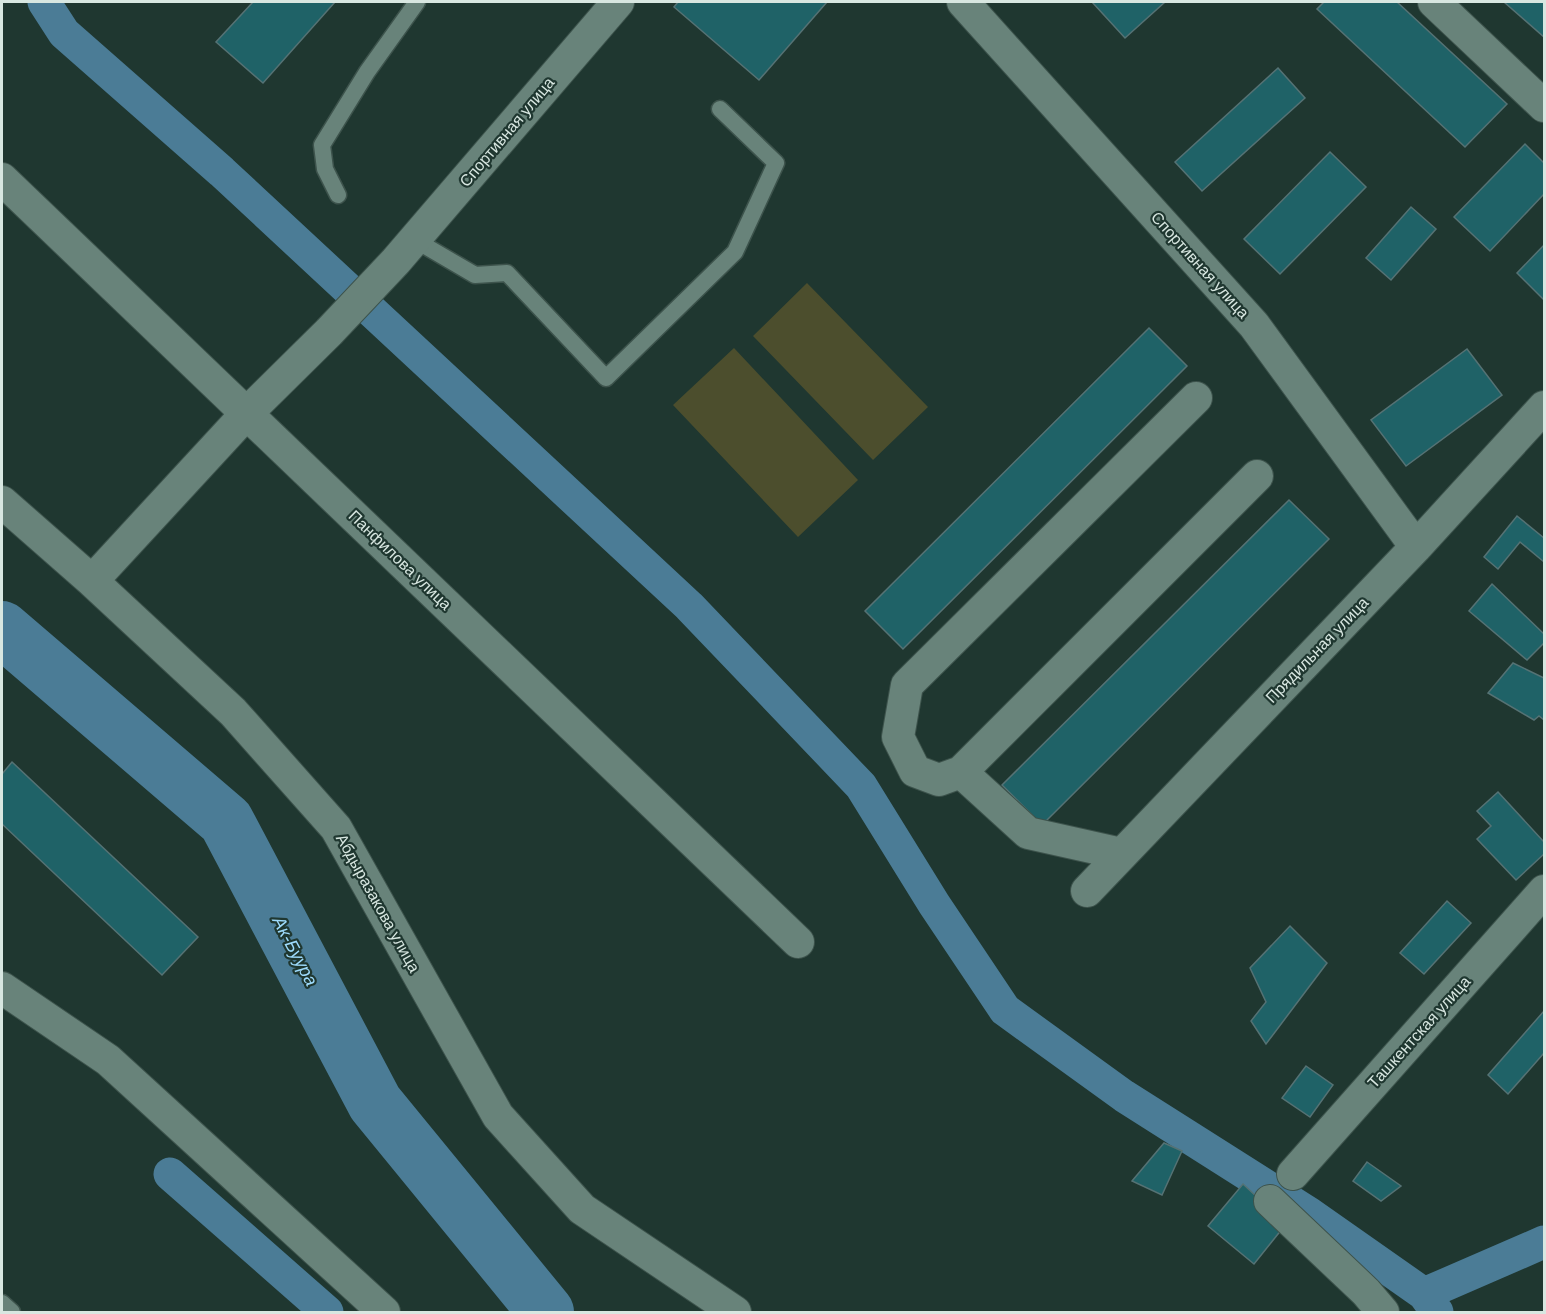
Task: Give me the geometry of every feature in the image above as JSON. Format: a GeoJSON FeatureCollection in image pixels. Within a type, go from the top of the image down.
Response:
{"type":"FeatureCollection","features":[{"type":"Feature","properties":{"kind":"street","name":"Спортивная улица"},"geometry":{"type":"LineString","coordinates":[[92,581],[247,413],[329,332],[405,251],[618,2]]}},
{"type":"Feature","properties":{"kind":"street","name":"Спортивная улица"},"geometry":{"type":"LineString","coordinates":[[963,2],[1254,326],[1416,547]]}},
{"type":"Feature","properties":{"kind":"street"},"geometry":{"type":"LineString","coordinates":[[1434,2],[1545,106]]}},
{"type":"Feature","properties":{"kind":"street","name":"Панфилова улица"},"geometry":{"type":"LineString","coordinates":[[2,179],[798,942]]}},
{"type":"Feature","properties":{"kind":"street"},"geometry":{"type":"LineString","coordinates":[[1196,398],[907,685],[897,737],[915,771],[939,780],[961,772],[1257,476]]}},
{"type":"Feature","properties":{"kind":"street","name":"Прядильная улица"},"geometry":{"type":"LineString","coordinates":[[1087,891],[1416,547],[1545,407]]}},
{"type":"Feature","properties":{"kind":"street","name":"Абдыразакова улица"},"geometry":{"type":"LineString","coordinates":[[2,502],[92,581],[233,712],[336,828],[498,1116],[582,1209],[735,1312]]}},
{"type":"Feature","properties":{"kind":"street"},"geometry":{"type":"LineString","coordinates":[[961,772],[1028,833],[1122,854]]}},
{"type":"Feature","properties":{"kind":"street","name":"Ташкентская улица"},"geometry":{"type":"LineString","coordinates":[[1293,1174],[1545,891]]}},
{"type":"Feature","properties":{"kind":"street"},"geometry":{"type":"LineString","coordinates":[[2,988],[108,1060],[384,1312]]}},
{"type":"Feature","properties":{"kind":"street"},"geometry":{"type":"LineString","coordinates":[[1270,1201],[1366,1292],[1383,1312]]}},
{"type":"Feature","properties":{"kind":"lane"},"geometry":{"type":"LineString","coordinates":[[338,195],[325,169],[322,145],[367,72],[417,2]]}},
{"type":"Feature","properties":{"kind":"lane"},"geometry":{"type":"LineString","coordinates":[[405,251],[475,275],[507,273],[606,378],[735,252],[776,163],[720,109]]}},
{"type":"Feature","properties":{"kind":"lane"},"geometry":{"type":"LineString","coordinates":[[2,1303],[12,1312]]}},
{"type":"Feature","properties":{"kind":"green space"},"geometry":{"type":"Polygon","coordinates":[[[807,283],[928,407],[873,460],[753,336],[807,283]]]}},
{"type":"Feature","properties":{"kind":"green space"},"geometry":{"type":"Polygon","coordinates":[[[734,348],[858,480],[798,537],[673,405],[734,348]]]}},
{"type":"Feature","properties":{"kind":"building"},"geometry":{"type":"Polygon","coordinates":[[[253,2],[335,2],[263,83],[216,42],[253,2]]]}},
{"type":"Feature","properties":{"kind":"building"},"geometry":{"type":"Polygon","coordinates":[[[678,2],[827,2],[759,80],[674,7],[678,2]]]}},
{"type":"Feature","properties":{"kind":"building"},"geometry":{"type":"Polygon","coordinates":[[[1092,2],[1165,2],[1125,38],[1092,2]]]}},
{"type":"Feature","properties":{"kind":"building"},"geometry":{"type":"Polygon","coordinates":[[[1324,2],[1397,2],[1507,104],[1465,147],[1317,9],[1324,2]]]}},
{"type":"Feature","properties":{"kind":"building"},"geometry":{"type":"Polygon","coordinates":[[[1504,2],[1544,2],[1544,37],[1504,2]]]}},
{"type":"Feature","properties":{"kind":"building"},"geometry":{"type":"Polygon","coordinates":[[[1278,68],[1305,98],[1202,191],[1175,162],[1278,68]]]}},
{"type":"Feature","properties":{"kind":"building"},"geometry":{"type":"Polygon","coordinates":[[[1525,144],[1544,163],[1544,194],[1490,251],[1454,217],[1525,144]]]}},
{"type":"Feature","properties":{"kind":"building"},"geometry":{"type":"Polygon","coordinates":[[[1330,152],[1366,187],[1280,274],[1244,239],[1330,152]]]}},
{"type":"Feature","properties":{"kind":"building"},"geometry":{"type":"Polygon","coordinates":[[[1411,207],[1436,229],[1391,280],[1366,258],[1411,207]]]}},
{"type":"Feature","properties":{"kind":"building"},"geometry":{"type":"Polygon","coordinates":[[[1544,245],[1544,300],[1517,273],[1544,245]]]}},
{"type":"Feature","properties":{"kind":"building"},"geometry":{"type":"Polygon","coordinates":[[[1149,328],[1187,366],[903,649],[865,611],[1149,328]]]}},
{"type":"Feature","properties":{"kind":"building"},"geometry":{"type":"Polygon","coordinates":[[[1467,349],[1502,395],[1406,466],[1371,420],[1467,349]]]}},
{"type":"Feature","properties":{"kind":"building"},"geometry":{"type":"Polygon","coordinates":[[[1289,500],[1329,539],[1042,825],[1002,785],[1289,500]]]}},
{"type":"Feature","properties":{"kind":"building"},"geometry":{"type":"Polygon","coordinates":[[[1517,516],[1544,538],[1544,562],[1520,542],[1498,569],[1484,557],[1517,516]]]}},
{"type":"Feature","properties":{"kind":"building"},"geometry":{"type":"Polygon","coordinates":[[[1492,584],[1544,634],[1544,643],[1527,660],[1469,611],[1492,584]]]}},
{"type":"Feature","properties":{"kind":"building"},"geometry":{"type":"Polygon","coordinates":[[[1513,663],[1544,678],[1544,720],[1539,716],[1534,720],[1488,693],[1513,663]]]}},
{"type":"Feature","properties":{"kind":"building"},"geometry":{"type":"Polygon","coordinates":[[[12,762],[198,937],[162,975],[2,824],[2,774],[12,762]]]}},
{"type":"Feature","properties":{"kind":"building"},"geometry":{"type":"Polygon","coordinates":[[[1498,792],[1544,842],[1544,854],[1516,880],[1477,839],[1491,826],[1477,811],[1498,792]]]}},
{"type":"Feature","properties":{"kind":"building"},"geometry":{"type":"Polygon","coordinates":[[[1447,901],[1471,923],[1424,974],[1400,953],[1447,901]]]}},
{"type":"Feature","properties":{"kind":"building"},"geometry":{"type":"Polygon","coordinates":[[[1290,926],[1327,963],[1266,1044],[1251,1021],[1266,1002],[1250,968],[1290,926]]]}},
{"type":"Feature","properties":{"kind":"building"},"geometry":{"type":"Polygon","coordinates":[[[1544,1011],[1544,1053],[1508,1094],[1488,1075],[1544,1011]]]}},
{"type":"Feature","properties":{"kind":"building"},"geometry":{"type":"Polygon","coordinates":[[[1306,1066],[1333,1085],[1310,1117],[1282,1098],[1306,1066]]]}},
{"type":"Feature","properties":{"kind":"building"},"geometry":{"type":"Polygon","coordinates":[[[1164,1143],[1182,1151],[1162,1195],[1132,1181],[1164,1143]]]}},
{"type":"Feature","properties":{"kind":"building"},"geometry":{"type":"Polygon","coordinates":[[[1367,1162],[1401,1186],[1381,1201],[1353,1181],[1367,1162]]]}},
{"type":"Feature","properties":{"kind":"building"},"geometry":{"type":"Polygon","coordinates":[[[1243,1184],[1286,1224],[1254,1264],[1208,1226],[1243,1184]]]}},
{"type":"Feature","properties":{"kind":"waterway"},"geometry":{"type":"LineString","coordinates":[[44,2],[64,33],[222,172],[689,606],[861,786],[934,904],[1005,1010],[1124,1096],[1310,1214],[1424,1294],[1437,1312]]}},
{"type":"Feature","properties":{"kind":"waterway","name":"Ак-Буура"},"geometry":{"type":"LineString","coordinates":[[2,629],[226,821],[375,1103],[546,1312]]}},
{"type":"Feature","properties":{"kind":"waterway"},"geometry":{"type":"LineString","coordinates":[[170,1174],[327,1312]]}},
{"type":"Feature","properties":{"kind":"waterway"},"geometry":{"type":"LineString","coordinates":[[1424,1294],[1544,1242]]}}]}
